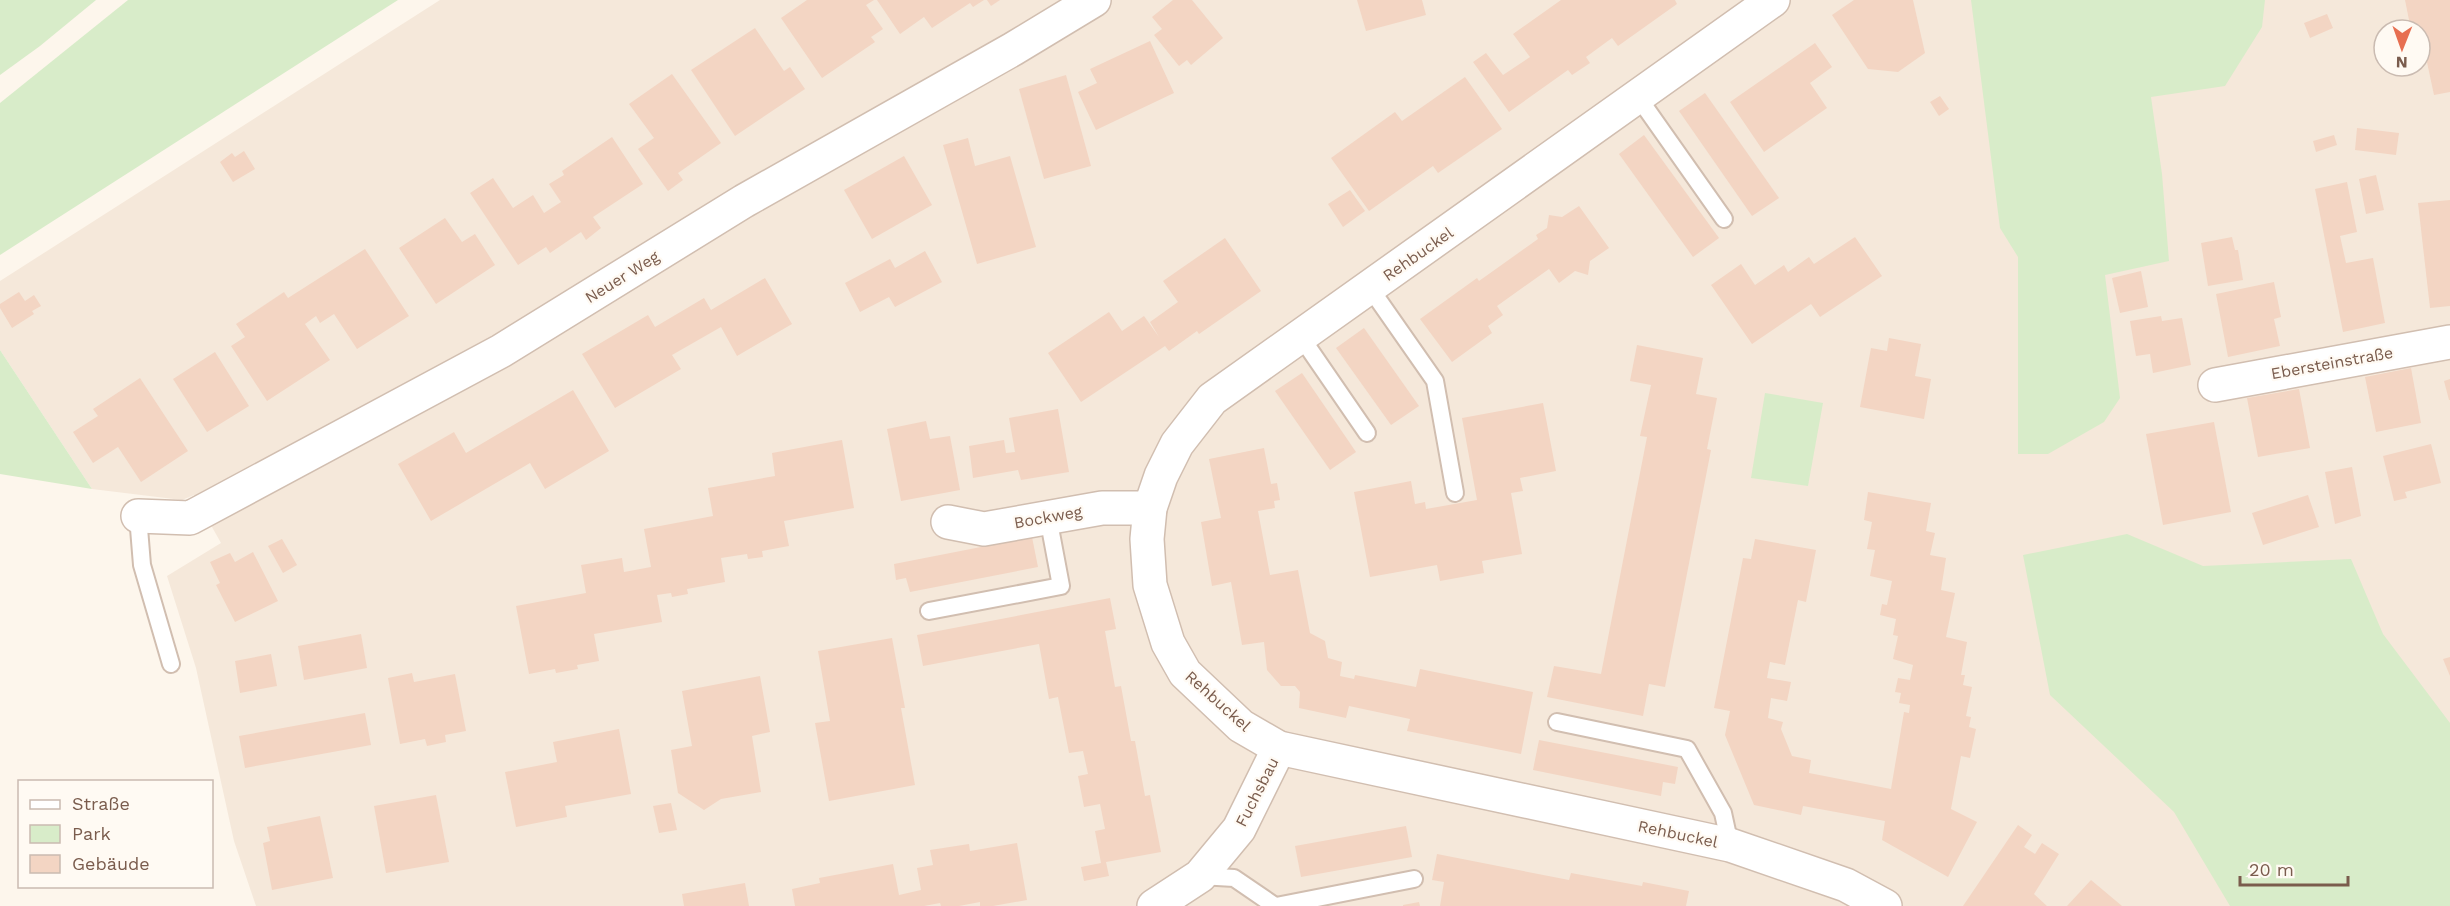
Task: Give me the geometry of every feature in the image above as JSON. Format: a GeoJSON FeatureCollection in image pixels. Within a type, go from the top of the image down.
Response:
{"type":"FeatureCollection","features":[{"type":"Feature","properties":{"kind":"street","name":"Neuer Weg"},"geometry":{"type":"LineString","coordinates":[[138,516],[190,518],[501,351],[744,201],[1013,49],[1094,0]]}},
{"type":"Feature","properties":{"kind":"street","name":"Rehbuckel"},"geometry":{"type":"LineString","coordinates":[[1773,0],[1212,399],[1177,444],[1161,476],[1150,508],[1147,539],[1150,585],[1168,643],[1185,673],[1241,726],[1279,748],[1730,846],[1846,885],[1885,906]]}},
{"type":"Feature","properties":{"kind":"street","name":"Ebersteinstraße"},"geometry":{"type":"LineString","coordinates":[[2214,385],[2450,342]]}},
{"type":"Feature","properties":{"kind":"street","name":"Bockweg"},"geometry":{"type":"LineString","coordinates":[[948,522],[984,529],[1102,508],[1150,508]]}},
{"type":"Feature","properties":{"kind":"street","name":"Fuchsbau"},"geometry":{"type":"LineString","coordinates":[[1154,906],[1200,876],[1239,829],[1279,748]]}},
{"type":"Feature","properties":{"kind":"lane"},"geometry":{"type":"LineString","coordinates":[[1638,97],[1724,219]]}},
{"type":"Feature","properties":{"kind":"lane"},"geometry":{"type":"LineString","coordinates":[[1370,288],[1435,381],[1455,493]]}},
{"type":"Feature","properties":{"kind":"lane"},"geometry":{"type":"LineString","coordinates":[[1301,337],[1367,433]]}},
{"type":"Feature","properties":{"kind":"lane"},"geometry":{"type":"LineString","coordinates":[[138,516],[142,565],[171,664]]}},
{"type":"Feature","properties":{"kind":"lane"},"geometry":{"type":"LineString","coordinates":[[929,611],[1061,586],[1048,517]]}},
{"type":"Feature","properties":{"kind":"lane"},"geometry":{"type":"LineString","coordinates":[[1557,722],[1687,749],[1724,813],[1730,846]]}},
{"type":"Feature","properties":{"kind":"lane"},"geometry":{"type":"LineString","coordinates":[[1200,876],[1234,878],[1276,906],[1414,879]]}},
{"type":"Feature","properties":{"kind":"shaded area"},"geometry":{"type":"Polygon","coordinates":[[[440,0],[2450,0],[2450,906],[256,906],[234,841],[196,668],[167,576],[221,543],[194,495],[182,500],[92,489],[0,350],[0,281],[440,0]]]}},
{"type":"Feature","properties":{"kind":"green space"},"geometry":{"type":"Polygon","coordinates":[[[0,0],[96,0],[0,75],[0,0]]]}},
{"type":"Feature","properties":{"kind":"green space"},"geometry":{"type":"Polygon","coordinates":[[[128,0],[398,0],[0,255],[0,103],[128,0]]]}},
{"type":"Feature","properties":{"kind":"green space"},"geometry":{"type":"Polygon","coordinates":[[[1971,0],[2265,0],[2262,27],[2225,86],[2151,97],[2162,174],[2169,261],[2105,275],[2120,398],[2104,422],[2048,454],[2018,454],[2018,257],[2000,228],[1971,0]]]}},
{"type":"Feature","properties":{"kind":"green space"},"geometry":{"type":"Polygon","coordinates":[[[0,350],[92,489],[0,474],[0,350]]]}},
{"type":"Feature","properties":{"kind":"green space"},"geometry":{"type":"Polygon","coordinates":[[[1765,393],[1823,403],[1808,486],[1751,478],[1765,393]]]}},
{"type":"Feature","properties":{"kind":"green space"},"geometry":{"type":"Polygon","coordinates":[[[2127,534],[2203,566],[2351,559],[2383,634],[2450,723],[2450,906],[2230,906],[2174,812],[2050,695],[2023,555],[2127,534]]]}},
{"type":"Feature","properties":{"kind":"building"},"geometry":{"type":"Polygon","coordinates":[[[807,0],[874,0],[866,5],[883,29],[871,37],[875,42],[822,78],[781,18],[807,0]]]}},
{"type":"Feature","properties":{"kind":"building"},"geometry":{"type":"Polygon","coordinates":[[[877,0],[984,0],[973,7],[970,3],[932,28],[924,17],[900,34],[877,0]]]}},
{"type":"Feature","properties":{"kind":"building"},"geometry":{"type":"Polygon","coordinates":[[[987,0],[1000,0],[991,6],[987,0]]]}},
{"type":"Feature","properties":{"kind":"building"},"geometry":{"type":"Polygon","coordinates":[[[1173,0],[1192,0],[1223,38],[1191,65],[1187,60],[1179,66],[1154,35],[1162,29],[1152,17],[1173,0]]]}},
{"type":"Feature","properties":{"kind":"building"},"geometry":{"type":"Polygon","coordinates":[[[1357,0],[1422,0],[1426,15],[1366,31],[1357,0]]]}},
{"type":"Feature","properties":{"kind":"building"},"geometry":{"type":"Polygon","coordinates":[[[1561,0],[1675,0],[1677,4],[1618,46],[1612,38],[1586,57],[1590,63],[1572,75],[1568,70],[1509,112],[1473,62],[1486,53],[1503,75],[1530,57],[1513,34],[1561,0]]]}},
{"type":"Feature","properties":{"kind":"building"},"geometry":{"type":"Polygon","coordinates":[[[1854,0],[1913,0],[1925,53],[1898,72],[1868,69],[1832,15],[1854,0]]]}},
{"type":"Feature","properties":{"kind":"building"},"geometry":{"type":"Polygon","coordinates":[[[2405,0],[2450,0],[2450,92],[2434,95],[2430,78],[2432,18],[2409,18],[2405,0]]]}},
{"type":"Feature","properties":{"kind":"building"},"geometry":{"type":"Polygon","coordinates":[[[2327,14],[2333,28],[2310,38],[2304,23],[2327,14]]]}},
{"type":"Feature","properties":{"kind":"building"},"geometry":{"type":"Polygon","coordinates":[[[755,28],[784,71],[790,67],[805,89],[735,136],[691,70],[755,28]]]}},
{"type":"Feature","properties":{"kind":"building"},"geometry":{"type":"Polygon","coordinates":[[[1150,41],[1174,93],[1096,130],[1078,92],[1097,83],[1090,69],[1150,41]]]}},
{"type":"Feature","properties":{"kind":"building"},"geometry":{"type":"Polygon","coordinates":[[[1815,43],[1832,67],[1810,83],[1827,108],[1764,152],[1730,102],[1815,43]]]}},
{"type":"Feature","properties":{"kind":"building"},"geometry":{"type":"Polygon","coordinates":[[[672,74],[721,143],[678,173],[683,180],[668,191],[638,149],[654,138],[629,104],[672,74]]]}},
{"type":"Feature","properties":{"kind":"building"},"geometry":{"type":"Polygon","coordinates":[[[1066,75],[1091,166],[1044,179],[1019,89],[1066,75]]]}},
{"type":"Feature","properties":{"kind":"building"},"geometry":{"type":"Polygon","coordinates":[[[1465,77],[1502,129],[1438,173],[1433,166],[1369,211],[1331,158],[1395,112],[1402,121],[1465,77]]]}},
{"type":"Feature","properties":{"kind":"building"},"geometry":{"type":"Polygon","coordinates":[[[1705,93],[1779,198],[1752,216],[1679,111],[1705,93]]]}},
{"type":"Feature","properties":{"kind":"building"},"geometry":{"type":"Polygon","coordinates":[[[1940,96],[1949,109],[1939,116],[1930,102],[1940,96]]]}},
{"type":"Feature","properties":{"kind":"building"},"geometry":{"type":"Polygon","coordinates":[[[2357,128],[2399,133],[2396,155],[2355,150],[2357,128]]]}},
{"type":"Feature","properties":{"kind":"building"},"geometry":{"type":"Polygon","coordinates":[[[1644,135],[1719,238],[1693,257],[1619,154],[1644,135]]]}},
{"type":"Feature","properties":{"kind":"building"},"geometry":{"type":"Polygon","coordinates":[[[2334,135],[2337,145],[2316,152],[2313,141],[2334,135]]]}},
{"type":"Feature","properties":{"kind":"building"},"geometry":{"type":"Polygon","coordinates":[[[612,137],[643,184],[593,217],[601,228],[586,240],[581,232],[550,253],[546,247],[518,265],[470,193],[493,178],[513,208],[533,195],[544,213],[561,202],[549,184],[564,175],[562,171],[612,137]]]}},
{"type":"Feature","properties":{"kind":"building"},"geometry":{"type":"Polygon","coordinates":[[[968,138],[975,166],[1010,156],[1036,247],[977,264],[943,145],[968,138]]]}},
{"type":"Feature","properties":{"kind":"building"},"geometry":{"type":"Polygon","coordinates":[[[244,151],[255,169],[233,182],[220,162],[232,153],[235,157],[244,151]]]}},
{"type":"Feature","properties":{"kind":"building"},"geometry":{"type":"Polygon","coordinates":[[[904,156],[932,205],[872,239],[844,190],[904,156]]]}},
{"type":"Feature","properties":{"kind":"building"},"geometry":{"type":"Polygon","coordinates":[[[2376,175],[2384,210],[2366,214],[2359,179],[2376,175]]]}},
{"type":"Feature","properties":{"kind":"building"},"geometry":{"type":"Polygon","coordinates":[[[2347,182],[2357,232],[2340,236],[2346,263],[2373,258],[2385,323],[2343,332],[2315,189],[2347,182]]]}},
{"type":"Feature","properties":{"kind":"building"},"geometry":{"type":"Polygon","coordinates":[[[1350,190],[1365,211],[1343,227],[1328,204],[1350,190]]]}},
{"type":"Feature","properties":{"kind":"building"},"geometry":{"type":"Polygon","coordinates":[[[2450,200],[2450,306],[2430,308],[2418,203],[2450,200]]]}},
{"type":"Feature","properties":{"kind":"building"},"geometry":{"type":"Polygon","coordinates":[[[1579,206],[1609,248],[1590,261],[1588,275],[1575,271],[1559,283],[1549,269],[1497,306],[1503,315],[1488,326],[1492,333],[1452,362],[1420,319],[1477,278],[1479,281],[1538,239],[1536,235],[1547,228],[1549,215],[1562,217],[1579,206]]]}},
{"type":"Feature","properties":{"kind":"building"},"geometry":{"type":"Polygon","coordinates":[[[445,218],[462,242],[475,234],[495,265],[436,304],[399,248],[445,218]]]}},
{"type":"Feature","properties":{"kind":"building"},"geometry":{"type":"Polygon","coordinates":[[[1855,237],[1882,276],[1820,317],[1811,304],[1752,344],[1711,285],[1741,264],[1755,285],[1784,265],[1788,272],[1809,257],[1814,264],[1855,237]]]}},
{"type":"Feature","properties":{"kind":"building"},"geometry":{"type":"Polygon","coordinates":[[[2232,237],[2235,250],[2238,250],[2243,280],[2208,286],[2201,243],[2232,237]]]}},
{"type":"Feature","properties":{"kind":"building"},"geometry":{"type":"Polygon","coordinates":[[[1225,238],[1261,291],[1199,334],[1197,331],[1169,351],[1165,346],[1081,402],[1048,353],[1109,312],[1122,331],[1144,316],[1159,337],[1150,322],[1178,302],[1163,281],[1225,238]]]}},
{"type":"Feature","properties":{"kind":"building"},"geometry":{"type":"Polygon","coordinates":[[[365,249],[409,316],[357,349],[334,314],[320,323],[316,316],[305,324],[330,360],[267,401],[231,346],[245,337],[236,324],[284,292],[288,298],[365,249]]]}},
{"type":"Feature","properties":{"kind":"building"},"geometry":{"type":"Polygon","coordinates":[[[925,251],[942,282],[895,307],[889,297],[860,312],[845,283],[890,259],[895,268],[925,251]]]}},
{"type":"Feature","properties":{"kind":"building"},"geometry":{"type":"Polygon","coordinates":[[[2141,271],[2148,307],[2120,313],[2112,278],[2141,271]]]}},
{"type":"Feature","properties":{"kind":"building"},"geometry":{"type":"Polygon","coordinates":[[[765,278],[792,324],[737,356],[721,327],[672,355],[681,369],[615,408],[582,354],[648,315],[655,327],[704,298],[711,310],[765,278]]]}},
{"type":"Feature","properties":{"kind":"building"},"geometry":{"type":"Polygon","coordinates":[[[2274,282],[2281,317],[2274,319],[2280,346],[2228,357],[2216,294],[2274,282]]]}},
{"type":"Feature","properties":{"kind":"building"},"geometry":{"type":"Polygon","coordinates":[[[19,292],[25,301],[34,295],[41,306],[32,311],[34,314],[12,328],[0,304],[19,292]]]}},
{"type":"Feature","properties":{"kind":"building"},"geometry":{"type":"Polygon","coordinates":[[[2161,316],[2162,321],[2182,318],[2191,365],[2153,373],[2150,354],[2136,356],[2130,321],[2161,316]]]}},
{"type":"Feature","properties":{"kind":"building"},"geometry":{"type":"Polygon","coordinates":[[[1364,328],[1419,406],[1391,425],[1336,348],[1364,328]]]}},
{"type":"Feature","properties":{"kind":"building"},"geometry":{"type":"Polygon","coordinates":[[[1889,338],[1921,344],[1915,376],[1931,379],[1924,419],[1860,407],[1871,348],[1887,351],[1889,338]]]}},
{"type":"Feature","properties":{"kind":"building"},"geometry":{"type":"Polygon","coordinates":[[[1637,345],[1703,358],[1696,394],[1717,398],[1707,449],[1711,450],[1665,687],[1649,684],[1643,716],[1547,697],[1554,666],[1601,674],[1647,437],[1640,436],[1651,385],[1630,381],[1637,345]]]}},
{"type":"Feature","properties":{"kind":"building"},"geometry":{"type":"Polygon","coordinates":[[[215,352],[249,406],[207,432],[173,379],[215,352]]]}},
{"type":"Feature","properties":{"kind":"building"},"geometry":{"type":"Polygon","coordinates":[[[2411,368],[2421,423],[2376,432],[2365,377],[2411,368]]]}},
{"type":"Feature","properties":{"kind":"building"},"geometry":{"type":"Polygon","coordinates":[[[1302,373],[1356,452],[1330,470],[1275,391],[1302,373]]]}},
{"type":"Feature","properties":{"kind":"building"},"geometry":{"type":"Polygon","coordinates":[[[140,378],[188,451],[141,482],[118,447],[93,463],[73,432],[98,416],[93,409],[140,378]]]}},
{"type":"Feature","properties":{"kind":"building"},"geometry":{"type":"Polygon","coordinates":[[[2450,379],[2450,400],[2449,400],[2444,381],[2450,379]]]}},
{"type":"Feature","properties":{"kind":"building"},"geometry":{"type":"Polygon","coordinates":[[[2299,389],[2310,448],[2258,457],[2247,398],[2299,389]]]}},
{"type":"Feature","properties":{"kind":"building"},"geometry":{"type":"Polygon","coordinates":[[[573,390],[609,451],[545,489],[530,463],[431,521],[398,464],[454,432],[466,453],[573,390]]]}},
{"type":"Feature","properties":{"kind":"building"},"geometry":{"type":"Polygon","coordinates":[[[1543,403],[1556,471],[1520,478],[1523,491],[1511,493],[1522,554],[1482,561],[1484,573],[1440,581],[1437,565],[1370,577],[1354,492],[1411,481],[1415,504],[1425,502],[1426,509],[1477,500],[1462,418],[1543,403]]]}},
{"type":"Feature","properties":{"kind":"building"},"geometry":{"type":"Polygon","coordinates":[[[1058,409],[1069,472],[1021,480],[1018,470],[973,478],[969,446],[1004,440],[1006,453],[1015,452],[1009,418],[1058,409]]]}},
{"type":"Feature","properties":{"kind":"building"},"geometry":{"type":"Polygon","coordinates":[[[926,421],[930,439],[950,436],[960,490],[901,501],[887,429],[926,421]]]}},
{"type":"Feature","properties":{"kind":"building"},"geometry":{"type":"Polygon","coordinates":[[[2214,422],[2231,512],[2163,525],[2146,434],[2214,422]]]}},
{"type":"Feature","properties":{"kind":"building"},"geometry":{"type":"Polygon","coordinates":[[[842,440],[854,508],[784,521],[789,546],[762,551],[763,557],[748,559],[747,554],[721,558],[725,582],[687,589],[688,594],[672,597],[671,593],[657,595],[662,622],[594,634],[599,661],[577,665],[578,669],[556,673],[555,669],[529,674],[516,606],[586,593],[581,565],[622,558],[624,572],[651,567],[644,529],[713,516],[708,488],[775,476],[772,453],[842,440]]]}},
{"type":"Feature","properties":{"kind":"building"},"geometry":{"type":"Polygon","coordinates":[[[2431,444],[2441,483],[2405,492],[2407,498],[2394,501],[2383,456],[2431,444]]]}},
{"type":"Feature","properties":{"kind":"building"},"geometry":{"type":"Polygon","coordinates":[[[1264,448],[1271,484],[1277,483],[1280,500],[1274,501],[1275,508],[1258,511],[1270,575],[1298,570],[1310,633],[1325,641],[1328,658],[1342,662],[1340,676],[1354,679],[1355,675],[1416,687],[1420,669],[1533,692],[1521,754],[1407,731],[1410,719],[1349,706],[1346,718],[1299,708],[1300,692],[1295,686],[1281,686],[1267,670],[1264,642],[1242,645],[1231,582],[1212,586],[1201,522],[1221,518],[1209,459],[1264,448]]]}},
{"type":"Feature","properties":{"kind":"building"},"geometry":{"type":"Polygon","coordinates":[[[2352,467],[2361,516],[2335,524],[2325,472],[2352,467]]]}},
{"type":"Feature","properties":{"kind":"building"},"geometry":{"type":"Polygon","coordinates":[[[1868,492],[1931,503],[1926,531],[1935,533],[1930,555],[1946,558],[1941,590],[1955,593],[1946,637],[1967,642],[1961,675],[1965,675],[1963,685],[1972,687],[1966,716],[1971,717],[1969,727],[1976,729],[1970,758],[1961,756],[1951,809],[1977,822],[1948,877],[1882,840],[1885,821],[1803,806],[1801,815],[1754,805],[1725,735],[1730,711],[1714,708],[1743,558],[1751,559],[1755,539],[1816,550],[1806,602],[1798,600],[1785,665],[1770,662],[1767,678],[1791,682],[1787,701],[1771,698],[1768,718],[1783,722],[1781,729],[1792,756],[1811,760],[1809,773],[1891,789],[1904,712],[1909,713],[1910,705],[1899,703],[1901,693],[1895,692],[1898,678],[1910,680],[1913,665],[1893,659],[1898,636],[1893,635],[1896,619],[1880,615],[1882,604],[1887,605],[1892,581],[1870,576],[1875,550],[1867,549],[1872,522],[1864,520],[1868,492]]]}},
{"type":"Feature","properties":{"kind":"building"},"geometry":{"type":"Polygon","coordinates":[[[2308,495],[2319,527],[2263,545],[2252,513],[2308,495]]]}},
{"type":"Feature","properties":{"kind":"building"},"geometry":{"type":"Polygon","coordinates":[[[1032,537],[1038,567],[910,592],[906,578],[896,580],[894,564],[1032,537]]]}},
{"type":"Feature","properties":{"kind":"building"},"geometry":{"type":"Polygon","coordinates":[[[282,539],[297,565],[283,573],[268,546],[282,539]]]}},
{"type":"Feature","properties":{"kind":"building"},"geometry":{"type":"Polygon","coordinates":[[[253,552],[278,601],[235,622],[216,585],[220,583],[210,562],[230,553],[235,562],[253,552]]]}},
{"type":"Feature","properties":{"kind":"building"},"geometry":{"type":"Polygon","coordinates":[[[1110,598],[1116,629],[1105,631],[1115,687],[1121,686],[1131,741],[1135,741],[1145,796],[1150,795],[1161,852],[1106,862],[1109,876],[1084,881],[1081,867],[1101,863],[1095,831],[1105,829],[1100,804],[1084,807],[1078,776],[1088,774],[1083,751],[1069,753],[1058,697],[1049,699],[1039,644],[923,666],[917,635],[1110,598]]]}},
{"type":"Feature","properties":{"kind":"building"},"geometry":{"type":"Polygon","coordinates":[[[361,634],[367,668],[304,680],[298,646],[361,634]]]}},
{"type":"Feature","properties":{"kind":"building"},"geometry":{"type":"Polygon","coordinates":[[[892,638],[905,708],[901,708],[915,785],[829,801],[815,723],[830,721],[818,651],[892,638]]]}},
{"type":"Feature","properties":{"kind":"building"},"geometry":{"type":"Polygon","coordinates":[[[271,654],[277,686],[240,693],[235,661],[271,654]]]}},
{"type":"Feature","properties":{"kind":"building"},"geometry":{"type":"Polygon","coordinates":[[[2450,657],[2450,676],[2443,659],[2450,657]]]}},
{"type":"Feature","properties":{"kind":"building"},"geometry":{"type":"Polygon","coordinates":[[[412,673],[414,682],[455,674],[466,731],[445,735],[446,742],[427,746],[425,739],[400,744],[388,678],[412,673]]]}},
{"type":"Feature","properties":{"kind":"building"},"geometry":{"type":"Polygon","coordinates":[[[760,676],[770,732],[752,736],[761,792],[721,799],[704,810],[678,793],[671,750],[692,746],[682,691],[760,676]]]}},
{"type":"Feature","properties":{"kind":"building"},"geometry":{"type":"Polygon","coordinates":[[[365,713],[371,745],[245,768],[239,736],[365,713]]]}},
{"type":"Feature","properties":{"kind":"building"},"geometry":{"type":"Polygon","coordinates":[[[619,729],[631,794],[565,806],[567,817],[516,827],[505,772],[557,762],[553,742],[619,729]]]}},
{"type":"Feature","properties":{"kind":"building"},"geometry":{"type":"Polygon","coordinates":[[[1539,740],[1678,767],[1675,784],[1663,782],[1661,796],[1533,770],[1539,740]]]}},
{"type":"Feature","properties":{"kind":"building"},"geometry":{"type":"Polygon","coordinates":[[[436,795],[449,862],[386,873],[374,806],[436,795]]]}},
{"type":"Feature","properties":{"kind":"building"},"geometry":{"type":"Polygon","coordinates":[[[671,803],[677,830],[659,833],[653,806],[671,803]]]}},
{"type":"Feature","properties":{"kind":"building"},"geometry":{"type":"Polygon","coordinates":[[[320,816],[333,878],[272,890],[263,843],[270,841],[267,827],[320,816]]]}},
{"type":"Feature","properties":{"kind":"building"},"geometry":{"type":"Polygon","coordinates":[[[2018,825],[2032,835],[2024,847],[2035,854],[2042,843],[2059,854],[2034,894],[2047,906],[1963,906],[2018,825]]]}},
{"type":"Feature","properties":{"kind":"building"},"geometry":{"type":"Polygon","coordinates":[[[1406,826],[1412,857],[1301,877],[1295,846],[1406,826]]]}},
{"type":"Feature","properties":{"kind":"building"},"geometry":{"type":"Polygon","coordinates":[[[1017,843],[1027,900],[993,906],[980,906],[980,902],[959,906],[941,906],[940,903],[924,906],[795,906],[792,889],[820,883],[819,878],[893,864],[899,895],[921,890],[917,868],[933,865],[930,850],[969,844],[970,851],[1017,843]]]}},
{"type":"Feature","properties":{"kind":"building"},"geometry":{"type":"Polygon","coordinates":[[[1437,854],[1569,880],[1571,873],[1642,886],[1643,882],[1689,891],[1686,906],[1440,906],[1444,882],[1432,880],[1437,854]]]}},
{"type":"Feature","properties":{"kind":"building"},"geometry":{"type":"Polygon","coordinates":[[[2091,880],[2122,906],[2067,906],[2091,880]]]}},
{"type":"Feature","properties":{"kind":"building"},"geometry":{"type":"Polygon","coordinates":[[[745,883],[749,906],[684,906],[682,894],[745,883]]]}},
{"type":"Feature","properties":{"kind":"building"},"geometry":{"type":"Polygon","coordinates":[[[1419,902],[1420,906],[1403,906],[1403,905],[1419,902]]]}}]}
